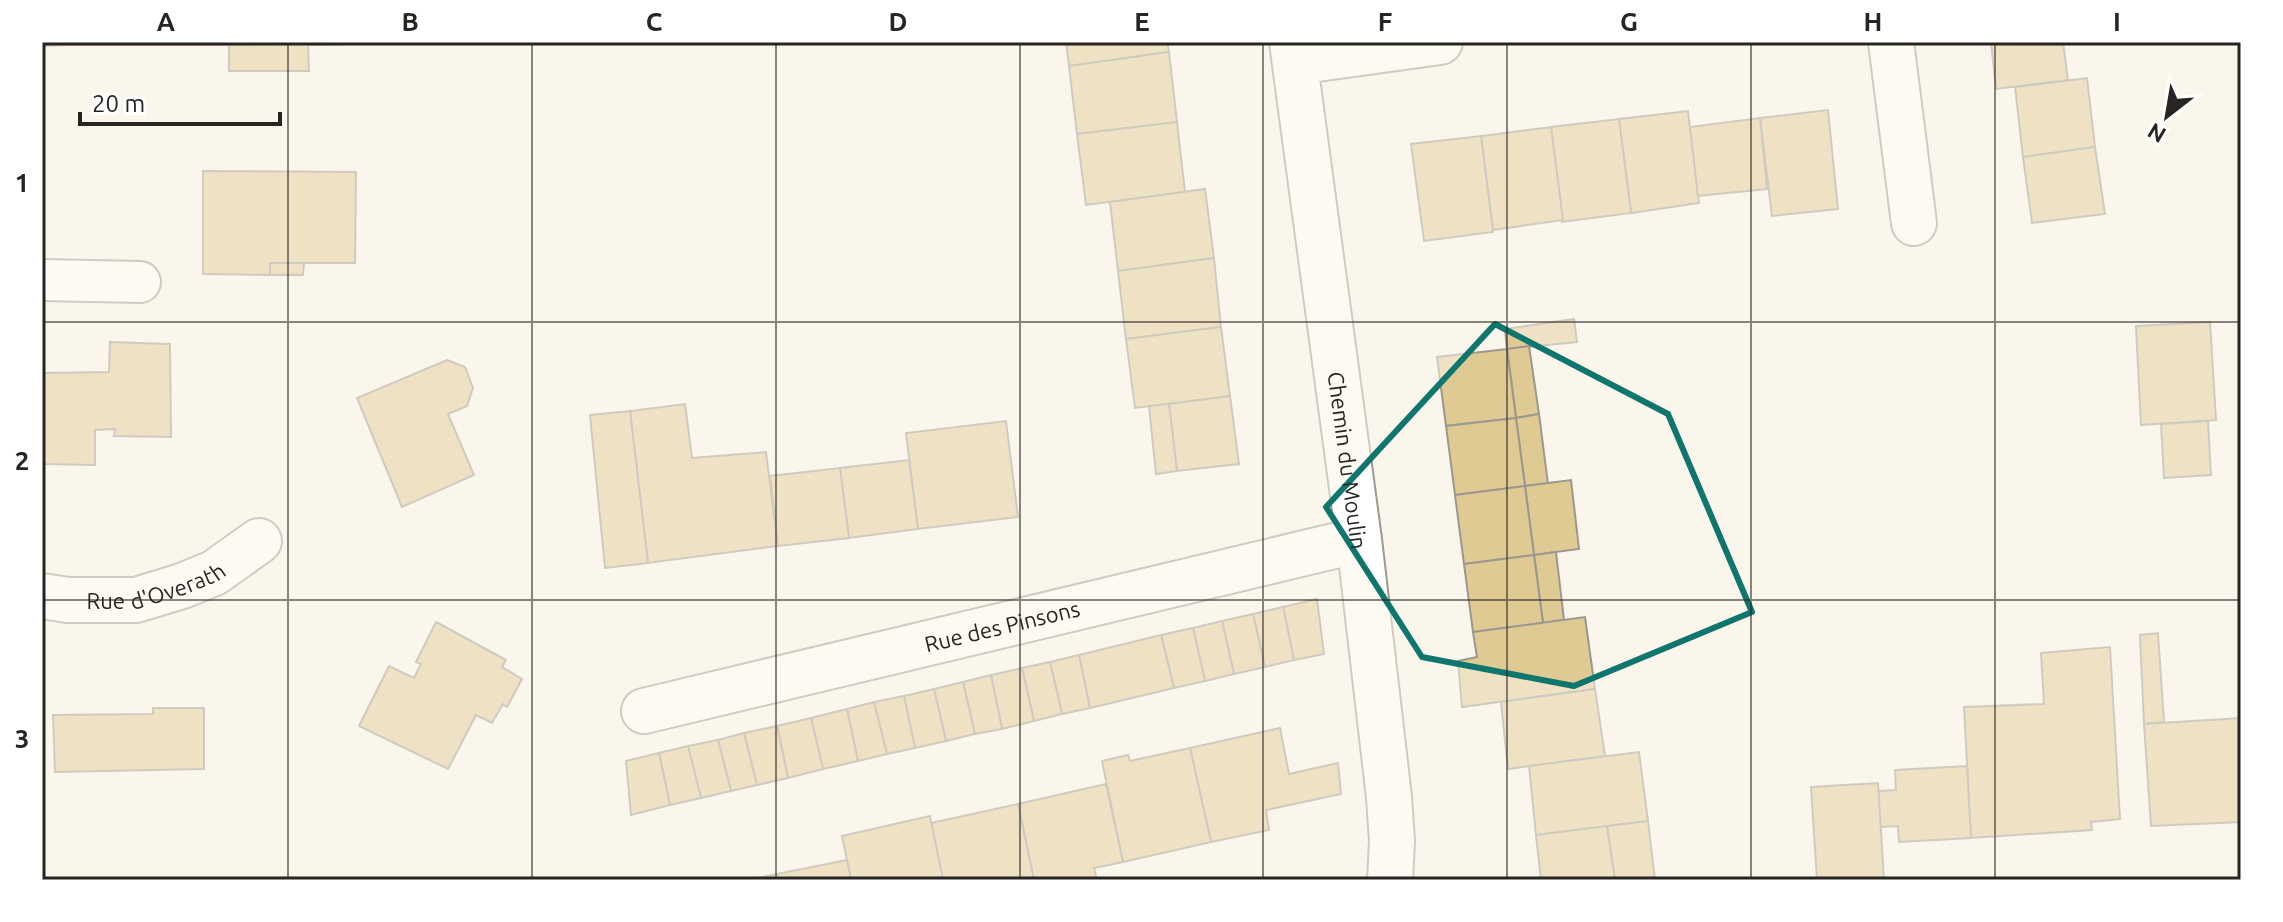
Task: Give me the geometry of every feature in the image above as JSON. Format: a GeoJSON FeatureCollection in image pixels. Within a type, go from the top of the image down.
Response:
{"type":"FeatureCollection","features":[{"type":"Feature","properties":{"kind":"street"},"geometry":{"type":"LineString","coordinates":[[1294,52],[1440,42]]}},
{"type":"Feature","properties":{"kind":"street"},"geometry":{"type":"LineString","coordinates":[[1891,42],[1914,223]]}},
{"type":"Feature","properties":{"kind":"street","name":"Chemin du Moulin"},"geometry":{"type":"LineString","coordinates":[[1294,52],[1359,540],[1389,797],[1392,841],[1390,880]]}},
{"type":"Feature","properties":{"kind":"street","name":"Rue des Pinsons"},"geometry":{"type":"LineString","coordinates":[[644,711],[1359,540]]}},
{"type":"Feature","properties":{"kind":"street","name":"Rue d'Overath"},"geometry":{"type":"LineString","coordinates":[[42,596],[68,600],[136,600],[214,573],[259,541]]}},
{"type":"Feature","properties":{"kind":"lane"},"geometry":{"type":"LineString","coordinates":[[42,280],[140,282]]}},
{"type":"Feature","properties":{"kind":"highlighted area"},"geometry":{"type":"Polygon","coordinates":[[[1495,324],[1668,414],[1752,612],[1574,686],[1422,657],[1326,507],[1495,324]]]}},
{"type":"Feature","properties":{"kind":"building"},"geometry":{"type":"Polygon","coordinates":[[[42,42],[65,42],[65,45],[42,46],[42,42]]]}},
{"type":"Feature","properties":{"kind":"building"},"geometry":{"type":"Polygon","coordinates":[[[65,42],[93,42],[93,45],[65,45],[65,42]]]}},
{"type":"Feature","properties":{"kind":"building"},"geometry":{"type":"Polygon","coordinates":[[[93,42],[123,42],[123,45],[93,45],[93,42]]]}},
{"type":"Feature","properties":{"kind":"building"},"geometry":{"type":"Polygon","coordinates":[[[123,42],[150,42],[150,45],[123,45],[123,42]]]}},
{"type":"Feature","properties":{"kind":"building"},"geometry":{"type":"Polygon","coordinates":[[[150,42],[177,42],[177,45],[150,45],[150,42]]]}},
{"type":"Feature","properties":{"kind":"building"},"geometry":{"type":"Polygon","coordinates":[[[177,42],[205,42],[205,45],[177,45],[177,42]]]}},
{"type":"Feature","properties":{"kind":"building"},"geometry":{"type":"Polygon","coordinates":[[[205,42],[235,42],[235,45],[205,45],[205,42]]]}},
{"type":"Feature","properties":{"kind":"building"},"geometry":{"type":"Polygon","coordinates":[[[235,42],[262,42],[263,44],[235,45],[235,42]]]}},
{"type":"Feature","properties":{"kind":"building"},"geometry":{"type":"Polygon","coordinates":[[[289,42],[289,45],[263,44],[289,42]]]}},
{"type":"Feature","properties":{"kind":"building"},"geometry":{"type":"Polygon","coordinates":[[[289,42],[320,42],[320,45],[289,45],[289,42]]]}},
{"type":"Feature","properties":{"kind":"building"},"geometry":{"type":"Polygon","coordinates":[[[320,42],[349,42],[349,44],[320,45],[320,42]]]}},
{"type":"Feature","properties":{"kind":"building"},"geometry":{"type":"Polygon","coordinates":[[[378,42],[378,44],[349,44],[378,42]]]}},
{"type":"Feature","properties":{"kind":"building"},"geometry":{"type":"Polygon","coordinates":[[[469,42],[469,44],[407,44],[469,42]]]}},
{"type":"Feature","properties":{"kind":"building"},"geometry":{"type":"Polygon","coordinates":[[[1066,42],[1167,42],[1169,52],[1069,66],[1066,42]]]}},
{"type":"Feature","properties":{"kind":"building"},"geometry":{"type":"Polygon","coordinates":[[[1991,42],[2063,42],[2068,80],[1996,89],[1991,42]]]}},
{"type":"Feature","properties":{"kind":"building"},"geometry":{"type":"Polygon","coordinates":[[[308,44],[309,71],[229,71],[229,45],[308,44]]]}},
{"type":"Feature","properties":{"kind":"building"},"geometry":{"type":"Polygon","coordinates":[[[1169,52],[1177,122],[1077,134],[1069,66],[1169,52]]]}},
{"type":"Feature","properties":{"kind":"building"},"geometry":{"type":"Polygon","coordinates":[[[2087,78],[2095,147],[2023,157],[2015,87],[2087,78]]]}},
{"type":"Feature","properties":{"kind":"building"},"geometry":{"type":"Polygon","coordinates":[[[1828,110],[1838,209],[1772,216],[1760,118],[1828,110]]]}},
{"type":"Feature","properties":{"kind":"building"},"geometry":{"type":"Polygon","coordinates":[[[1688,111],[1699,203],[1631,213],[1619,119],[1688,111]]]}},
{"type":"Feature","properties":{"kind":"building"},"geometry":{"type":"Polygon","coordinates":[[[1760,118],[1767,189],[1698,196],[1690,127],[1760,118]]]}},
{"type":"Feature","properties":{"kind":"building"},"geometry":{"type":"Polygon","coordinates":[[[1619,119],[1631,213],[1562,222],[1551,127],[1619,119]]]}},
{"type":"Feature","properties":{"kind":"building"},"geometry":{"type":"Polygon","coordinates":[[[1177,122],[1185,192],[1086,205],[1077,134],[1177,122]]]}},
{"type":"Feature","properties":{"kind":"building"},"geometry":{"type":"Polygon","coordinates":[[[1551,127],[1563,220],[1493,230],[1481,136],[1551,127]]]}},
{"type":"Feature","properties":{"kind":"building"},"geometry":{"type":"Polygon","coordinates":[[[1481,136],[1493,232],[1424,241],[1411,144],[1481,136]]]}},
{"type":"Feature","properties":{"kind":"building"},"geometry":{"type":"Polygon","coordinates":[[[2095,147],[2105,214],[2032,223],[2023,157],[2095,147]]]}},
{"type":"Feature","properties":{"kind":"building"},"geometry":{"type":"Polygon","coordinates":[[[203,171],[356,172],[355,263],[270,263],[270,275],[203,274],[203,171]]]}},
{"type":"Feature","properties":{"kind":"building"},"geometry":{"type":"Polygon","coordinates":[[[1205,189],[1214,258],[1118,271],[1110,202],[1205,189]]]}},
{"type":"Feature","properties":{"kind":"building"},"geometry":{"type":"Polygon","coordinates":[[[1214,258],[1221,327],[1126,339],[1118,271],[1214,258]]]}},
{"type":"Feature","properties":{"kind":"building"},"geometry":{"type":"Polygon","coordinates":[[[270,263],[304,263],[303,275],[270,275],[270,263]]]}},
{"type":"Feature","properties":{"kind":"building"},"geometry":{"type":"Polygon","coordinates":[[[1574,319],[1577,342],[1507,349],[1505,329],[1574,319]]]}},
{"type":"Feature","properties":{"kind":"building"},"geometry":{"type":"Polygon","coordinates":[[[2210,322],[2216,420],[2141,425],[2136,326],[2210,322]]]}},
{"type":"Feature","properties":{"kind":"building"},"geometry":{"type":"Polygon","coordinates":[[[1221,327],[1230,396],[1135,408],[1126,339],[1221,327]]]}},
{"type":"Feature","properties":{"kind":"building"},"geometry":{"type":"Polygon","coordinates":[[[110,342],[170,344],[171,437],[114,436],[115,429],[95,430],[95,465],[42,464],[42,373],[109,372],[110,342]]]}},
{"type":"Feature","properties":{"kind":"building"},"geometry":{"type":"Polygon","coordinates":[[[1529,346],[1539,414],[1516,418],[1507,349],[1529,346]]]}},
{"type":"Feature","properties":{"kind":"building"},"geometry":{"type":"Polygon","coordinates":[[[1507,349],[1516,418],[1446,426],[1437,357],[1507,349]]]}},
{"type":"Feature","properties":{"kind":"building"},"geometry":{"type":"Polygon","coordinates":[[[447,360],[465,367],[473,388],[467,406],[448,414],[474,475],[402,507],[357,398],[447,360]]]}},
{"type":"Feature","properties":{"kind":"building"},"geometry":{"type":"Polygon","coordinates":[[[1230,396],[1239,464],[1177,471],[1169,404],[1230,396]]]}},
{"type":"Feature","properties":{"kind":"building"},"geometry":{"type":"Polygon","coordinates":[[[685,404],[692,458],[766,452],[778,546],[648,563],[630,411],[685,404]]]}},
{"type":"Feature","properties":{"kind":"building"},"geometry":{"type":"Polygon","coordinates":[[[1169,404],[1177,471],[1156,474],[1149,406],[1169,404]]]}},
{"type":"Feature","properties":{"kind":"building"},"geometry":{"type":"Polygon","coordinates":[[[630,411],[648,563],[605,568],[590,415],[630,411]]]}},
{"type":"Feature","properties":{"kind":"building"},"geometry":{"type":"Polygon","coordinates":[[[1539,414],[1548,484],[1525,486],[1516,418],[1539,414]]]}},
{"type":"Feature","properties":{"kind":"building"},"geometry":{"type":"Polygon","coordinates":[[[1516,418],[1525,486],[1455,495],[1446,426],[1516,418]]]}},
{"type":"Feature","properties":{"kind":"building"},"geometry":{"type":"Polygon","coordinates":[[[1006,421],[1018,517],[918,529],[906,433],[1006,421]]]}},
{"type":"Feature","properties":{"kind":"building"},"geometry":{"type":"Polygon","coordinates":[[[2208,421],[2211,475],[2164,478],[2161,424],[2208,421]]]}},
{"type":"Feature","properties":{"kind":"building"},"geometry":{"type":"Polygon","coordinates":[[[909,460],[918,529],[849,538],[840,468],[909,460]]]}},
{"type":"Feature","properties":{"kind":"building"},"geometry":{"type":"Polygon","coordinates":[[[840,468],[849,538],[778,546],[770,476],[840,468]]]}},
{"type":"Feature","properties":{"kind":"building"},"geometry":{"type":"Polygon","coordinates":[[[1571,480],[1579,549],[1534,555],[1525,486],[1571,480]]]}},
{"type":"Feature","properties":{"kind":"building"},"geometry":{"type":"Polygon","coordinates":[[[1525,486],[1534,555],[1464,564],[1455,495],[1525,486]]]}},
{"type":"Feature","properties":{"kind":"building"},"geometry":{"type":"Polygon","coordinates":[[[1556,552],[1564,620],[1543,623],[1534,555],[1556,552]]]}},
{"type":"Feature","properties":{"kind":"building"},"geometry":{"type":"Polygon","coordinates":[[[1534,555],[1543,623],[1473,632],[1464,564],[1534,555]]]}},
{"type":"Feature","properties":{"kind":"building"},"geometry":{"type":"Polygon","coordinates":[[[1317,599],[1324,654],[1294,660],[1283,607],[1317,599]]]}},
{"type":"Feature","properties":{"kind":"building"},"geometry":{"type":"Polygon","coordinates":[[[1283,607],[1294,660],[1265,667],[1253,614],[1283,607]]]}},
{"type":"Feature","properties":{"kind":"building"},"geometry":{"type":"Polygon","coordinates":[[[1253,614],[1265,667],[1234,674],[1222,621],[1253,614]]]}},
{"type":"Feature","properties":{"kind":"building"},"geometry":{"type":"Polygon","coordinates":[[[1585,617],[1595,689],[1462,707],[1458,661],[1477,657],[1473,632],[1585,617]]]}},
{"type":"Feature","properties":{"kind":"building"},"geometry":{"type":"Polygon","coordinates":[[[1222,621],[1234,674],[1205,681],[1193,628],[1222,621]]]}},
{"type":"Feature","properties":{"kind":"building"},"geometry":{"type":"Polygon","coordinates":[[[436,622],[506,660],[502,667],[522,679],[507,707],[503,704],[492,723],[476,715],[448,769],[359,726],[389,666],[414,678],[421,664],[416,662],[436,622]]]}},
{"type":"Feature","properties":{"kind":"building"},"geometry":{"type":"Polygon","coordinates":[[[1193,628],[1205,681],[1174,688],[1161,635],[1193,628]]]}},
{"type":"Feature","properties":{"kind":"building"},"geometry":{"type":"Polygon","coordinates":[[[2158,633],[2164,722],[2144,724],[2140,635],[2158,633]]]}},
{"type":"Feature","properties":{"kind":"building"},"geometry":{"type":"Polygon","coordinates":[[[1161,635],[1174,688],[1090,708],[1079,655],[1161,635]]]}},
{"type":"Feature","properties":{"kind":"building"},"geometry":{"type":"Polygon","coordinates":[[[2110,647],[2120,819],[2091,822],[2092,830],[1971,838],[1964,707],[2044,704],[2041,653],[2110,647]]]}},
{"type":"Feature","properties":{"kind":"building"},"geometry":{"type":"Polygon","coordinates":[[[1079,655],[1090,708],[1062,714],[1050,662],[1079,655]]]}},
{"type":"Feature","properties":{"kind":"building"},"geometry":{"type":"Polygon","coordinates":[[[1050,662],[1062,714],[1034,721],[1022,668],[1050,662]]]}},
{"type":"Feature","properties":{"kind":"building"},"geometry":{"type":"Polygon","coordinates":[[[1022,668],[1034,721],[1002,729],[991,675],[1022,668]]]}},
{"type":"Feature","properties":{"kind":"building"},"geometry":{"type":"Polygon","coordinates":[[[991,675],[1002,729],[975,734],[963,682],[991,675]]]}},
{"type":"Feature","properties":{"kind":"building"},"geometry":{"type":"Polygon","coordinates":[[[963,682],[975,734],[946,741],[934,689],[963,682]]]}},
{"type":"Feature","properties":{"kind":"building"},"geometry":{"type":"Polygon","coordinates":[[[934,689],[946,741],[915,748],[904,696],[934,689]]]}},
{"type":"Feature","properties":{"kind":"building"},"geometry":{"type":"Polygon","coordinates":[[[1595,689],[1605,756],[1508,769],[1501,702],[1595,689]]]}},
{"type":"Feature","properties":{"kind":"building"},"geometry":{"type":"Polygon","coordinates":[[[904,696],[915,748],[887,754],[874,702],[904,696]]]}},
{"type":"Feature","properties":{"kind":"building"},"geometry":{"type":"Polygon","coordinates":[[[874,702],[887,754],[858,761],[847,709],[874,702]]]}},
{"type":"Feature","properties":{"kind":"building"},"geometry":{"type":"Polygon","coordinates":[[[153,708],[204,708],[204,769],[55,772],[53,715],[153,714],[153,708]]]}},
{"type":"Feature","properties":{"kind":"building"},"geometry":{"type":"Polygon","coordinates":[[[847,709],[858,761],[823,769],[811,718],[847,709]]]}},
{"type":"Feature","properties":{"kind":"building"},"geometry":{"type":"Polygon","coordinates":[[[811,718],[823,769],[788,778],[777,726],[811,718]]]}},
{"type":"Feature","properties":{"kind":"building"},"geometry":{"type":"Polygon","coordinates":[[[2241,718],[2241,822],[2151,826],[2144,724],[2241,718]]]}},
{"type":"Feature","properties":{"kind":"building"},"geometry":{"type":"Polygon","coordinates":[[[777,726],[788,778],[757,785],[744,733],[777,726]]]}},
{"type":"Feature","properties":{"kind":"building"},"geometry":{"type":"Polygon","coordinates":[[[1280,728],[1289,774],[1338,763],[1341,794],[1266,810],[1269,830],[1211,842],[1190,748],[1280,728]]]}},
{"type":"Feature","properties":{"kind":"building"},"geometry":{"type":"Polygon","coordinates":[[[744,733],[757,785],[731,791],[718,740],[744,733]]]}},
{"type":"Feature","properties":{"kind":"building"},"geometry":{"type":"Polygon","coordinates":[[[718,740],[731,791],[701,798],[688,746],[718,740]]]}},
{"type":"Feature","properties":{"kind":"building"},"geometry":{"type":"Polygon","coordinates":[[[688,746],[701,798],[670,805],[659,753],[688,746]]]}},
{"type":"Feature","properties":{"kind":"building"},"geometry":{"type":"Polygon","coordinates":[[[1190,748],[1211,842],[1123,862],[1102,761],[1128,755],[1130,761],[1190,748]]]}},
{"type":"Feature","properties":{"kind":"building"},"geometry":{"type":"Polygon","coordinates":[[[1639,752],[1648,821],[1536,835],[1529,766],[1639,752]]]}},
{"type":"Feature","properties":{"kind":"building"},"geometry":{"type":"Polygon","coordinates":[[[659,753],[670,805],[631,815],[626,761],[659,753]]]}},
{"type":"Feature","properties":{"kind":"building"},"geometry":{"type":"Polygon","coordinates":[[[1967,766],[1971,838],[1899,842],[1898,826],[1880,827],[1878,791],[1896,790],[1895,770],[1967,766]]]}},
{"type":"Feature","properties":{"kind":"building"},"geometry":{"type":"Polygon","coordinates":[[[1878,783],[1884,880],[1817,880],[1811,787],[1878,783]]]}},
{"type":"Feature","properties":{"kind":"building"},"geometry":{"type":"Polygon","coordinates":[[[1106,784],[1123,862],[1094,868],[1097,880],[1034,880],[1018,804],[1106,784]]]}},
{"type":"Feature","properties":{"kind":"building"},"geometry":{"type":"Polygon","coordinates":[[[1018,804],[1034,880],[943,880],[931,823],[1018,804]]]}},
{"type":"Feature","properties":{"kind":"building"},"geometry":{"type":"Polygon","coordinates":[[[930,816],[943,880],[851,880],[842,836],[930,816]]]}},
{"type":"Feature","properties":{"kind":"building"},"geometry":{"type":"Polygon","coordinates":[[[1648,821],[1655,880],[1615,880],[1607,826],[1648,821]]]}},
{"type":"Feature","properties":{"kind":"building"},"geometry":{"type":"Polygon","coordinates":[[[1607,826],[1615,880],[1541,880],[1536,835],[1607,826]]]}},
{"type":"Feature","properties":{"kind":"building"},"geometry":{"type":"Polygon","coordinates":[[[847,860],[851,880],[757,880],[757,878],[847,860]]]}}]}
